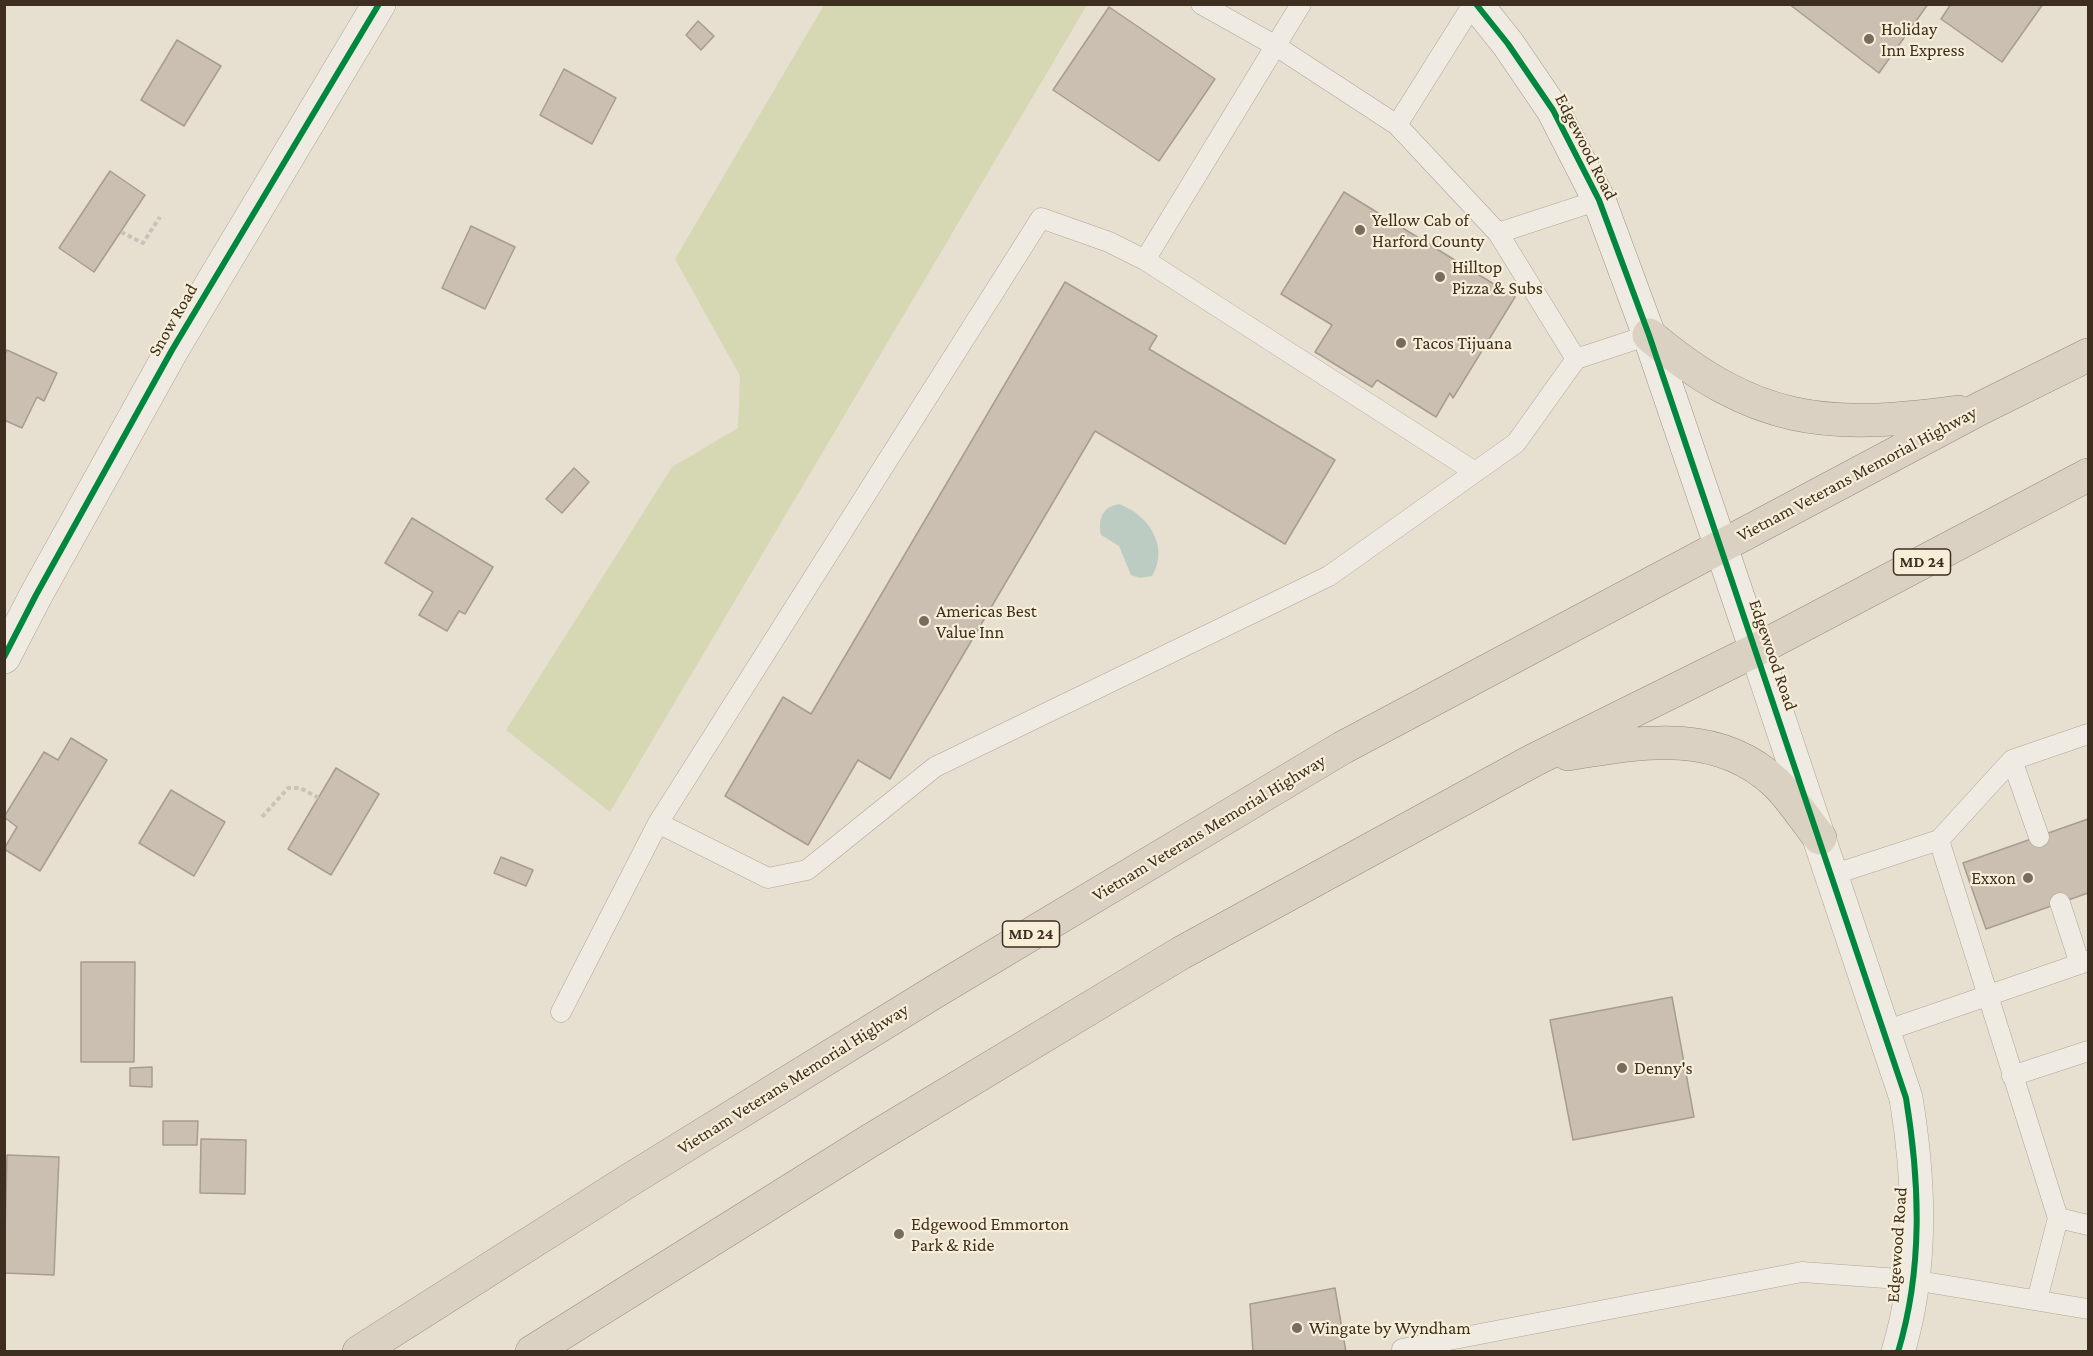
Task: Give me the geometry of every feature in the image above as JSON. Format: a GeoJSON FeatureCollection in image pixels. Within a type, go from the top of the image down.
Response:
{"type":"FeatureCollection","features":[{"type":"Feature","properties":{"kind":"highway"},"geometry":{"type":"LineString","coordinates":[[1649,335],[1686,366],[1721,387],[1758,405],[1796,415],[1840,421],[1882,420],[1981,408]]}},
{"type":"Feature","properties":{"kind":"highway","name":"Vietnam Veterans Memorial Highway"},"geometry":{"type":"LineString","coordinates":[[359,1352],[916,1003],[1342,748],[1981,408],[2088,355]]}},
{"type":"Feature","properties":{"kind":"highway","name":"MD 24"},"geometry":{"type":"LineString","coordinates":[[532,1352],[871,1140],[1181,953],[1534,759],[1756,650],[2088,475]]}},
{"type":"Feature","properties":{"kind":"highway"},"geometry":{"type":"LineString","coordinates":[[1534,759],[1642,741],[1689,742],[1719,749],[1746,762],[1776,784],[1820,838]]}},
{"type":"Feature","properties":{"kind":"street","name":"Snow Road"},"geometry":{"type":"LineString","coordinates":[[4,657],[172,350],[379,4]]}},
{"type":"Feature","properties":{"kind":"street","name":"Edgewood Road"},"geometry":{"type":"LineString","coordinates":[[1474,4],[1508,44],[1553,110],[1599,200],[1649,335],[1885,1031],[1906,1098],[1916,1158],[1918,1217],[1913,1280],[1898,1352]]}},
{"type":"Feature","properties":{"kind":"lane"},"geometry":{"type":"LineString","coordinates":[[1201,4],[1276,45],[1397,124],[1498,233],[1576,359]]}},
{"type":"Feature","properties":{"kind":"lane"},"geometry":{"type":"LineString","coordinates":[[1145,260],[1301,4]]}},
{"type":"Feature","properties":{"kind":"lane"},"geometry":{"type":"LineString","coordinates":[[1397,124],[1474,4]]}},
{"type":"Feature","properties":{"kind":"lane"},"geometry":{"type":"LineString","coordinates":[[1498,233],[1599,200]]}},
{"type":"Feature","properties":{"kind":"lane"},"geometry":{"type":"LineString","coordinates":[[561,1012],[658,823],[1041,218],[1109,242],[1145,260],[1475,472]]}},
{"type":"Feature","properties":{"kind":"lane"},"geometry":{"type":"LineString","coordinates":[[658,823],[768,878],[807,870],[935,767],[1329,576],[1516,443],[1576,359],[1649,335]]}},
{"type":"Feature","properties":{"kind":"lane"},"geometry":{"type":"LineString","coordinates":[[1832,875],[1939,840],[2012,760],[2088,734]]}},
{"type":"Feature","properties":{"kind":"lane"},"geometry":{"type":"LineString","coordinates":[[2012,760],[2038,837]]}},
{"type":"Feature","properties":{"kind":"lane"},"geometry":{"type":"LineString","coordinates":[[1939,840],[2058,1218],[2037,1300]]}},
{"type":"Feature","properties":{"kind":"lane"},"geometry":{"type":"LineString","coordinates":[[1885,1031],[2084,962],[2061,903]]}},
{"type":"Feature","properties":{"kind":"lane"},"geometry":{"type":"LineString","coordinates":[[2012,1076],[2088,1051]]}},
{"type":"Feature","properties":{"kind":"lane"},"geometry":{"type":"LineString","coordinates":[[2058,1218],[2088,1225]]}},
{"type":"Feature","properties":{"kind":"lane"},"geometry":{"type":"LineString","coordinates":[[1402,1349],[1802,1272],[1913,1280],[2088,1309]]}},
{"type":"Feature","properties":{"kind":"path"},"geometry":{"type":"LineString","coordinates":[[121,232],[143,243],[160,217]]}},
{"type":"Feature","properties":{"kind":"path"},"geometry":{"type":"LineString","coordinates":[[262,817],[288,788],[300,788],[319,798]]}},
{"type":"Feature","properties":{"kind":"green space"},"geometry":{"type":"Polygon","coordinates":[[[824,5],[1087,5],[610,812],[506,730],[672,467],[738,428],[740,376],[675,259],[824,5]]]}},
{"type":"Feature","properties":{"kind":"shaded area"},"geometry":{"type":"Polygon","coordinates":[[[1119,504],[1139,515],[1153,533],[1159,554],[1152,576],[1140,578],[1131,575],[1119,546],[1101,535],[1102,515],[1109,508],[1119,504]]]}},
{"type":"Feature","properties":{"kind":"building","name":"Holiday Inn Express"},"geometry":{"type":"Polygon","coordinates":[[[1789,4],[1928,4],[1879,73],[1789,4]]]}},
{"type":"Feature","properties":{"kind":"building","name":"Holiday Inn Express"},"geometry":{"type":"Polygon","coordinates":[[[1951,4],[2043,4],[2002,62],[1941,19],[1951,4]]]}},
{"type":"Feature","properties":{"kind":"building"},"geometry":{"type":"Polygon","coordinates":[[[1109,7],[1215,79],[1159,161],[1053,90],[1109,7]]]}},
{"type":"Feature","properties":{"kind":"building"},"geometry":{"type":"Polygon","coordinates":[[[698,21],[714,36],[701,50],[686,35],[698,21]]]}},
{"type":"Feature","properties":{"kind":"building"},"geometry":{"type":"Polygon","coordinates":[[[177,40],[221,66],[184,126],[141,100],[177,40]]]}},
{"type":"Feature","properties":{"kind":"building"},"geometry":{"type":"Polygon","coordinates":[[[564,69],[616,98],[592,144],[540,115],[564,69]]]}},
{"type":"Feature","properties":{"kind":"building"},"geometry":{"type":"Polygon","coordinates":[[[110,171],[145,195],[94,272],[59,248],[110,171]]]}},
{"type":"Feature","properties":{"kind":"building"},"geometry":{"type":"Polygon","coordinates":[[[1344,192],[1515,297],[1453,398],[1450,393],[1436,417],[1377,380],[1372,387],[1315,352],[1332,325],[1281,294],[1344,192]]]}},
{"type":"Feature","properties":{"kind":"building"},"geometry":{"type":"Polygon","coordinates":[[[471,226],[515,247],[485,309],[442,288],[471,226]]]}},
{"type":"Feature","properties":{"kind":"building","name":"Americas Best Value Inn"},"geometry":{"type":"Polygon","coordinates":[[[1065,282],[1157,336],[1149,349],[1335,460],[1285,544],[1095,431],[890,779],[858,760],[808,845],[725,796],[783,697],[811,714],[1065,282]]]}},
{"type":"Feature","properties":{"kind":"building"},"geometry":{"type":"Polygon","coordinates":[[[7,350],[57,373],[44,401],[37,397],[22,428],[4,420],[4,356],[7,350]]]}},
{"type":"Feature","properties":{"kind":"building"},"geometry":{"type":"Polygon","coordinates":[[[574,468],[589,482],[562,513],[546,499],[574,468]]]}},
{"type":"Feature","properties":{"kind":"building"},"geometry":{"type":"Polygon","coordinates":[[[412,518],[493,567],[465,614],[459,611],[447,631],[419,615],[433,592],[385,563],[412,518]]]}},
{"type":"Feature","properties":{"kind":"building"},"geometry":{"type":"Polygon","coordinates":[[[71,738],[107,760],[40,871],[4,849],[17,827],[4,817],[44,752],[58,760],[71,738]]]}},
{"type":"Feature","properties":{"kind":"building"},"geometry":{"type":"Polygon","coordinates":[[[336,768],[379,794],[331,875],[288,849],[336,768]]]}},
{"type":"Feature","properties":{"kind":"building"},"geometry":{"type":"Polygon","coordinates":[[[171,790],[225,822],[194,876],[139,843],[171,790]]]}},
{"type":"Feature","properties":{"kind":"building","name":"Exxon"},"geometry":{"type":"Polygon","coordinates":[[[2088,819],[2088,893],[1986,929],[1963,863],[2088,819]]]}},
{"type":"Feature","properties":{"kind":"building"},"geometry":{"type":"Polygon","coordinates":[[[501,857],[533,870],[526,886],[494,873],[501,857]]]}},
{"type":"Feature","properties":{"kind":"building"},"geometry":{"type":"Polygon","coordinates":[[[81,962],[135,962],[134,1062],[81,1062],[81,962]]]}},
{"type":"Feature","properties":{"kind":"building","name":"Denny's"},"geometry":{"type":"Polygon","coordinates":[[[1672,997],[1694,1117],[1573,1140],[1550,1020],[1672,997]]]}},
{"type":"Feature","properties":{"kind":"building"},"geometry":{"type":"Polygon","coordinates":[[[152,1067],[152,1087],[130,1086],[130,1068],[152,1067]]]}},
{"type":"Feature","properties":{"kind":"building"},"geometry":{"type":"Polygon","coordinates":[[[163,1121],[198,1121],[197,1145],[163,1145],[163,1121]]]}},
{"type":"Feature","properties":{"kind":"building"},"geometry":{"type":"Polygon","coordinates":[[[201,1139],[246,1140],[245,1194],[200,1193],[201,1139]]]}},
{"type":"Feature","properties":{"kind":"building"},"geometry":{"type":"Polygon","coordinates":[[[7,1155],[59,1157],[54,1275],[4,1273],[7,1155]]]}},
{"type":"Feature","properties":{"kind":"building","name":"Wingate by Wyndham"},"geometry":{"type":"Polygon","coordinates":[[[1335,1288],[1346,1352],[1253,1352],[1250,1304],[1335,1288]]]}},
{"type":"Feature","properties":{"kind":"cycle path"},"geometry":{"type":"LineString","coordinates":[[4,657],[172,350],[379,4]]}},
{"type":"Feature","properties":{"kind":"cycle path"},"geometry":{"type":"LineString","coordinates":[[1476,4],[1508,44],[1553,110],[1599,200],[1649,335],[1906,1098],[1914,1162],[1917,1226],[1912,1289],[1898,1352]]}},
{"type":"Feature","properties":{"kind":"place","name":"Holiday Inn Express"},"geometry":{"type":"Point","coordinates":[1869,39]}},
{"type":"Feature","properties":{"kind":"place","name":"Yellow Cab of Harford County"},"geometry":{"type":"Point","coordinates":[1360,230]}},
{"type":"Feature","properties":{"kind":"place","name":"Hilltop Pizza & Subs"},"geometry":{"type":"Point","coordinates":[1440,277]}},
{"type":"Feature","properties":{"kind":"place","name":"Tacos Tijuana"},"geometry":{"type":"Point","coordinates":[1401,343]}},
{"type":"Feature","properties":{"kind":"place","name":"Americas Best Value Inn"},"geometry":{"type":"Point","coordinates":[924,621]}},
{"type":"Feature","properties":{"kind":"place","name":"Exxon"},"geometry":{"type":"Point","coordinates":[2028,878]}},
{"type":"Feature","properties":{"kind":"place","name":"Denny's"},"geometry":{"type":"Point","coordinates":[1622,1068]}},
{"type":"Feature","properties":{"kind":"place","name":"Edgewood Emmorton Park & Ride"},"geometry":{"type":"Point","coordinates":[899,1234]}},
{"type":"Feature","properties":{"kind":"place","name":"Wingate by Wyndham"},"geometry":{"type":"Point","coordinates":[1297,1328]}}]}
